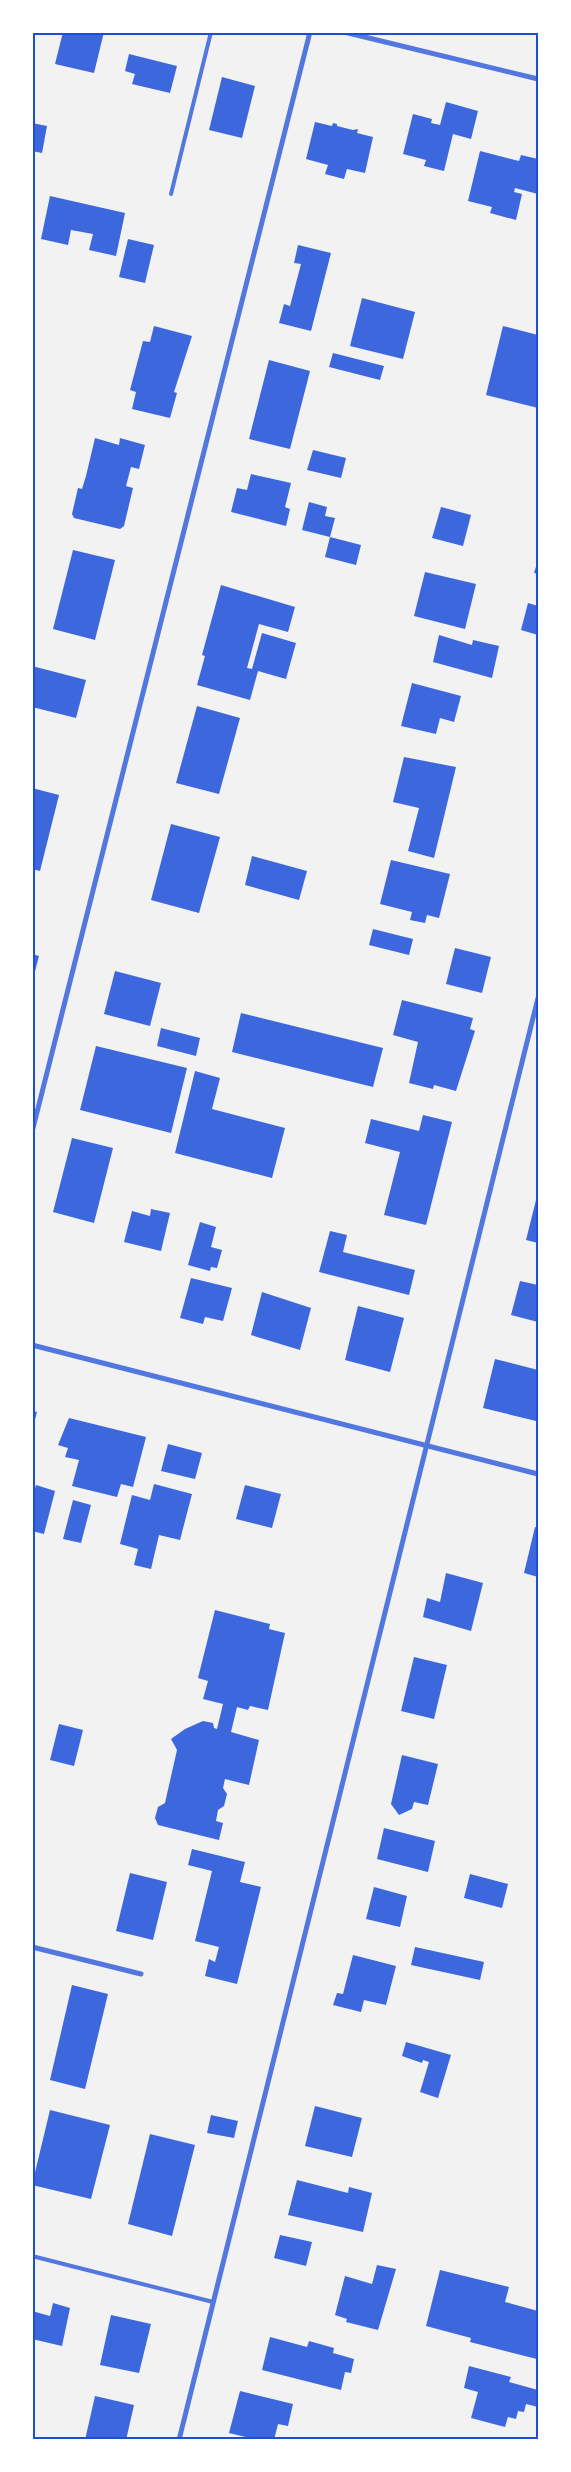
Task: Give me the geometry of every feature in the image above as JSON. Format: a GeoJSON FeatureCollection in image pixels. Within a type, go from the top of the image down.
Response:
{"type":"FeatureCollection","features":[{"type":"Feature","properties":{"kind":"street"},"geometry":{"type":"LineString","coordinates":[[32,1132],[310,32]]}},
{"type":"Feature","properties":{"kind":"street"},"geometry":{"type":"LineString","coordinates":[[344,32],[538,79]]}},
{"type":"Feature","properties":{"kind":"street"},"geometry":{"type":"LineString","coordinates":[[179,2440],[538,998]]}},
{"type":"Feature","properties":{"kind":"street"},"geometry":{"type":"LineString","coordinates":[[32,1345],[538,1474]]}},
{"type":"Feature","properties":{"kind":"street"},"geometry":{"type":"LineString","coordinates":[[32,1947],[141,1974]]}},
{"type":"Feature","properties":{"kind":"lane"},"geometry":{"type":"LineString","coordinates":[[171,194],[210,32]]}},
{"type":"Feature","properties":{"kind":"lane"},"geometry":{"type":"LineString","coordinates":[[32,2256],[213,2302]]}},
{"type":"Feature","properties":{"kind":"building"},"geometry":{"type":"Polygon","coordinates":[[[63,32],[104,32],[94,73],[55,64],[63,32]]]}},
{"type":"Feature","properties":{"kind":"building"},"geometry":{"type":"Polygon","coordinates":[[[129,54],[177,66],[170,93],[132,84],[135,74],[125,71],[129,54]]]}},
{"type":"Feature","properties":{"kind":"building"},"geometry":{"type":"Polygon","coordinates":[[[222,77],[255,86],[242,138],[209,130],[222,77]]]}},
{"type":"Feature","properties":{"kind":"building"},"geometry":{"type":"Polygon","coordinates":[[[446,102],[478,111],[471,139],[453,134],[444,171],[424,166],[426,160],[403,154],[413,114],[432,119],[431,123],[440,125],[446,102]]]}},
{"type":"Feature","properties":{"kind":"building"},"geometry":{"type":"Polygon","coordinates":[[[315,122],[332,126],[333,123],[337,124],[337,126],[353,130],[358,129],[357,133],[373,137],[365,173],[347,169],[344,179],[325,174],[328,165],[306,159],[315,122]]]}},
{"type":"Feature","properties":{"kind":"building"},"geometry":{"type":"Polygon","coordinates":[[[32,123],[47,126],[42,153],[32,151],[32,123]]]}},
{"type":"Feature","properties":{"kind":"building"},"geometry":{"type":"Polygon","coordinates":[[[480,151],[519,161],[521,155],[538,159],[538,194],[515,188],[514,192],[522,194],[516,220],[490,213],[492,207],[468,201],[480,151]]]}},
{"type":"Feature","properties":{"kind":"building"},"geometry":{"type":"Polygon","coordinates":[[[50,196],[125,213],[116,256],[89,250],[93,234],[71,230],[68,245],[41,239],[50,196]]]}},
{"type":"Feature","properties":{"kind":"building"},"geometry":{"type":"Polygon","coordinates":[[[128,239],[154,245],[145,283],[119,277],[128,239]]]}},
{"type":"Feature","properties":{"kind":"building"},"geometry":{"type":"Polygon","coordinates":[[[298,245],[331,253],[311,331],[279,323],[284,304],[290,306],[301,264],[294,263],[298,245]]]}},
{"type":"Feature","properties":{"kind":"building"},"geometry":{"type":"Polygon","coordinates":[[[362,298],[415,312],[403,359],[350,346],[362,298]]]}},
{"type":"Feature","properties":{"kind":"building"},"geometry":{"type":"Polygon","coordinates":[[[154,326],[192,336],[174,392],[177,393],[170,418],[132,409],[136,392],[130,390],[143,341],[150,342],[154,326]]]}},
{"type":"Feature","properties":{"kind":"building"},"geometry":{"type":"Polygon","coordinates":[[[503,326],[538,335],[538,408],[486,395],[503,326]]]}},
{"type":"Feature","properties":{"kind":"building"},"geometry":{"type":"Polygon","coordinates":[[[333,353],[384,366],[380,380],[329,367],[333,353]]]}},
{"type":"Feature","properties":{"kind":"building"},"geometry":{"type":"Polygon","coordinates":[[[269,360],[310,371],[290,449],[249,439],[269,360]]]}},
{"type":"Feature","properties":{"kind":"building"},"geometry":{"type":"Polygon","coordinates":[[[95,438],[119,445],[120,438],[145,445],[139,469],[131,467],[126,486],[133,488],[124,526],[120,529],[74,518],[72,514],[78,488],[82,489],[86,476],[95,438]]]}},
{"type":"Feature","properties":{"kind":"building"},"geometry":{"type":"Polygon","coordinates":[[[313,450],[346,458],[341,478],[307,470],[313,450]]]}},
{"type":"Feature","properties":{"kind":"building"},"geometry":{"type":"Polygon","coordinates":[[[251,474],[291,483],[285,507],[290,509],[286,526],[231,512],[237,488],[247,490],[251,474]]]}},
{"type":"Feature","properties":{"kind":"building"},"geometry":{"type":"Polygon","coordinates":[[[309,502],[327,507],[325,516],[335,518],[330,537],[302,530],[309,502]]]}},
{"type":"Feature","properties":{"kind":"building"},"geometry":{"type":"Polygon","coordinates":[[[441,507],[471,515],[463,546],[432,538],[441,507]]]}},
{"type":"Feature","properties":{"kind":"building"},"geometry":{"type":"Polygon","coordinates":[[[330,537],[361,545],[356,565],[325,557],[330,537]]]}},
{"type":"Feature","properties":{"kind":"building"},"geometry":{"type":"Polygon","coordinates":[[[73,550],[115,560],[95,640],[53,629],[73,550]]]}},
{"type":"Feature","properties":{"kind":"building"},"geometry":{"type":"Polygon","coordinates":[[[538,560],[538,574],[534,573],[538,560]]]}},
{"type":"Feature","properties":{"kind":"building"},"geometry":{"type":"Polygon","coordinates":[[[425,572],[476,584],[465,629],[414,616],[425,572]]]}},
{"type":"Feature","properties":{"kind":"building"},"geometry":{"type":"Polygon","coordinates":[[[221,585],[295,607],[288,632],[259,624],[247,668],[252,669],[262,633],[296,643],[286,679],[258,671],[250,700],[197,685],[205,656],[202,655],[221,585]]]}},
{"type":"Feature","properties":{"kind":"building"},"geometry":{"type":"Polygon","coordinates":[[[528,603],[538,606],[538,635],[521,630],[528,603]]]}},
{"type":"Feature","properties":{"kind":"building"},"geometry":{"type":"Polygon","coordinates":[[[439,635],[472,645],[473,640],[499,646],[492,678],[433,662],[439,635]]]}},
{"type":"Feature","properties":{"kind":"building"},"geometry":{"type":"Polygon","coordinates":[[[32,666],[86,680],[76,718],[32,707],[32,666]]]}},
{"type":"Feature","properties":{"kind":"building"},"geometry":{"type":"Polygon","coordinates":[[[412,683],[461,696],[454,722],[440,718],[436,734],[401,726],[412,683]]]}},
{"type":"Feature","properties":{"kind":"building"},"geometry":{"type":"Polygon","coordinates":[[[197,706],[240,718],[219,794],[176,783],[197,706]]]}},
{"type":"Feature","properties":{"kind":"building"},"geometry":{"type":"Polygon","coordinates":[[[404,757],[456,767],[434,858],[408,851],[419,808],[393,802],[404,757]]]}},
{"type":"Feature","properties":{"kind":"building"},"geometry":{"type":"Polygon","coordinates":[[[32,788],[59,795],[40,871],[32,869],[32,788]]]}},
{"type":"Feature","properties":{"kind":"building"},"geometry":{"type":"Polygon","coordinates":[[[171,824],[220,837],[199,913],[151,900],[171,824]]]}},
{"type":"Feature","properties":{"kind":"building"},"geometry":{"type":"Polygon","coordinates":[[[252,856],[307,871],[299,900],[245,885],[252,856]]]}},
{"type":"Feature","properties":{"kind":"building"},"geometry":{"type":"Polygon","coordinates":[[[391,860],[450,874],[439,918],[427,915],[425,923],[410,920],[412,912],[380,904],[391,860]]]}},
{"type":"Feature","properties":{"kind":"building"},"geometry":{"type":"Polygon","coordinates":[[[373,929],[413,939],[409,955],[369,945],[373,929]]]}},
{"type":"Feature","properties":{"kind":"building"},"geometry":{"type":"Polygon","coordinates":[[[455,948],[491,957],[482,993],[446,984],[455,948]]]}},
{"type":"Feature","properties":{"kind":"building"},"geometry":{"type":"Polygon","coordinates":[[[32,954],[39,956],[33,979],[32,979],[32,954]]]}},
{"type":"Feature","properties":{"kind":"building"},"geometry":{"type":"Polygon","coordinates":[[[115,971],[161,983],[150,1026],[104,1014],[115,971]]]}},
{"type":"Feature","properties":{"kind":"building"},"geometry":{"type":"Polygon","coordinates":[[[402,1000],[473,1018],[470,1029],[475,1031],[456,1091],[434,1085],[433,1089],[409,1083],[418,1042],[393,1035],[402,1000]]]}},
{"type":"Feature","properties":{"kind":"building"},"geometry":{"type":"Polygon","coordinates":[[[241,1013],[383,1048],[373,1087],[232,1052],[241,1013]]]}},
{"type":"Feature","properties":{"kind":"building"},"geometry":{"type":"Polygon","coordinates":[[[161,1028],[200,1038],[196,1056],[157,1046],[161,1028]]]}},
{"type":"Feature","properties":{"kind":"building"},"geometry":{"type":"Polygon","coordinates":[[[96,1046],[187,1068],[171,1133],[80,1110],[96,1046]]]}},
{"type":"Feature","properties":{"kind":"building"},"geometry":{"type":"Polygon","coordinates":[[[195,1071],[220,1078],[212,1109],[285,1128],[272,1178],[175,1153],[195,1071]]]}},
{"type":"Feature","properties":{"kind":"building"},"geometry":{"type":"Polygon","coordinates":[[[423,1115],[452,1122],[426,1225],[384,1215],[400,1152],[365,1143],[371,1119],[419,1131],[423,1115]]]}},
{"type":"Feature","properties":{"kind":"building"},"geometry":{"type":"Polygon","coordinates":[[[72,1138],[113,1148],[94,1223],[53,1212],[72,1138]]]}},
{"type":"Feature","properties":{"kind":"building"},"geometry":{"type":"Polygon","coordinates":[[[536,1200],[538,1200],[538,1243],[526,1240],[536,1200]]]}},
{"type":"Feature","properties":{"kind":"building"},"geometry":{"type":"Polygon","coordinates":[[[151,1209],[170,1213],[161,1251],[124,1242],[132,1211],[150,1216],[151,1209]]]}},
{"type":"Feature","properties":{"kind":"building"},"geometry":{"type":"Polygon","coordinates":[[[200,1222],[216,1227],[211,1247],[222,1250],[217,1268],[211,1267],[210,1271],[188,1265],[200,1222]]]}},
{"type":"Feature","properties":{"kind":"building"},"geometry":{"type":"Polygon","coordinates":[[[330,1231],[347,1235],[343,1252],[415,1270],[409,1295],[319,1272],[330,1231]]]}},
{"type":"Feature","properties":{"kind":"building"},"geometry":{"type":"Polygon","coordinates":[[[191,1278],[232,1288],[223,1321],[205,1317],[203,1324],[180,1318],[191,1278]]]}},
{"type":"Feature","properties":{"kind":"building"},"geometry":{"type":"Polygon","coordinates":[[[520,1281],[538,1285],[538,1322],[511,1315],[520,1281]]]}},
{"type":"Feature","properties":{"kind":"building"},"geometry":{"type":"Polygon","coordinates":[[[262,1292],[311,1308],[300,1350],[251,1335],[262,1292]]]}},
{"type":"Feature","properties":{"kind":"building"},"geometry":{"type":"Polygon","coordinates":[[[358,1306],[404,1318],[390,1372],[345,1360],[358,1306]]]}},
{"type":"Feature","properties":{"kind":"building"},"geometry":{"type":"Polygon","coordinates":[[[495,1359],[538,1370],[538,1411],[536,1421],[483,1408],[495,1359]]]}},
{"type":"Feature","properties":{"kind":"building"},"geometry":{"type":"Polygon","coordinates":[[[32,1411],[37,1412],[33,1427],[32,1427],[32,1411]]]}},
{"type":"Feature","properties":{"kind":"building"},"geometry":{"type":"Polygon","coordinates":[[[69,1418],[146,1437],[133,1487],[121,1484],[117,1497],[72,1486],[79,1460],[65,1457],[68,1448],[58,1445],[69,1418]]]}},
{"type":"Feature","properties":{"kind":"building"},"geometry":{"type":"Polygon","coordinates":[[[168,1444],[202,1453],[195,1479],[161,1471],[168,1444]]]}},
{"type":"Feature","properties":{"kind":"building"},"geometry":{"type":"Polygon","coordinates":[[[154,1484],[192,1494],[180,1540],[159,1535],[151,1569],[134,1565],[138,1549],[120,1544],[132,1495],[150,1500],[154,1484]]]}},
{"type":"Feature","properties":{"kind":"building"},"geometry":{"type":"Polygon","coordinates":[[[36,1485],[55,1491],[44,1534],[32,1531],[32,1498],[36,1485]]]}},
{"type":"Feature","properties":{"kind":"building"},"geometry":{"type":"Polygon","coordinates":[[[245,1485],[281,1494],[272,1528],[236,1519],[245,1485]]]}},
{"type":"Feature","properties":{"kind":"building"},"geometry":{"type":"Polygon","coordinates":[[[73,1500],[91,1505],[81,1543],[63,1539],[73,1500]]]}},
{"type":"Feature","properties":{"kind":"building"},"geometry":{"type":"Polygon","coordinates":[[[535,1527],[538,1528],[538,1577],[524,1573],[535,1527]]]}},
{"type":"Feature","properties":{"kind":"building"},"geometry":{"type":"Polygon","coordinates":[[[446,1573],[483,1583],[471,1631],[423,1617],[427,1598],[440,1602],[446,1573]]]}},
{"type":"Feature","properties":{"kind":"building"},"geometry":{"type":"Polygon","coordinates":[[[215,1610],[270,1624],[269,1629],[285,1633],[268,1710],[250,1706],[248,1710],[237,1707],[231,1732],[259,1740],[249,1785],[225,1779],[223,1788],[227,1794],[224,1806],[218,1810],[216,1821],[223,1823],[219,1840],[158,1825],[155,1818],[158,1807],[165,1803],[177,1750],[171,1739],[185,1729],[203,1721],[213,1723],[214,1728],[217,1729],[223,1704],[203,1699],[208,1681],[198,1678],[215,1610]]]}},
{"type":"Feature","properties":{"kind":"building"},"geometry":{"type":"Polygon","coordinates":[[[414,1657],[447,1665],[434,1719],[401,1711],[414,1657]]]}},
{"type":"Feature","properties":{"kind":"building"},"geometry":{"type":"Polygon","coordinates":[[[59,1724],[83,1730],[74,1766],[50,1760],[59,1724]]]}},
{"type":"Feature","properties":{"kind":"building"},"geometry":{"type":"Polygon","coordinates":[[[402,1755],[438,1764],[428,1805],[414,1802],[412,1809],[399,1815],[391,1804],[402,1755]]]}},
{"type":"Feature","properties":{"kind":"building"},"geometry":{"type":"Polygon","coordinates":[[[384,1828],[435,1841],[428,1872],[377,1859],[384,1828]]]}},
{"type":"Feature","properties":{"kind":"building"},"geometry":{"type":"Polygon","coordinates":[[[192,1849],[245,1862],[240,1882],[261,1887],[237,1984],[205,1976],[209,1959],[215,1962],[219,1947],[195,1941],[212,1871],[188,1865],[192,1849]]]}},
{"type":"Feature","properties":{"kind":"building"},"geometry":{"type":"Polygon","coordinates":[[[130,1873],[167,1882],[153,1940],[116,1931],[130,1873]]]}},
{"type":"Feature","properties":{"kind":"building"},"geometry":{"type":"Polygon","coordinates":[[[470,1874],[508,1884],[502,1908],[464,1898],[470,1874]]]}},
{"type":"Feature","properties":{"kind":"building"},"geometry":{"type":"Polygon","coordinates":[[[374,1887],[407,1896],[400,1927],[366,1919],[374,1887]]]}},
{"type":"Feature","properties":{"kind":"building"},"geometry":{"type":"Polygon","coordinates":[[[415,1947],[484,1962],[480,1980],[411,1965],[415,1947]]]}},
{"type":"Feature","properties":{"kind":"building"},"geometry":{"type":"Polygon","coordinates":[[[353,1955],[396,1966],[386,2005],[364,2000],[361,2012],[333,2005],[337,1993],[343,1994],[353,1955]]]}},
{"type":"Feature","properties":{"kind":"building"},"geometry":{"type":"Polygon","coordinates":[[[72,1985],[108,1994],[85,2089],[50,2080],[72,1985]]]}},
{"type":"Feature","properties":{"kind":"building"},"geometry":{"type":"Polygon","coordinates":[[[406,2042],[451,2055],[438,2098],[420,2092],[429,2062],[423,2060],[422,2063],[402,2056],[406,2042]]]}},
{"type":"Feature","properties":{"kind":"building"},"geometry":{"type":"Polygon","coordinates":[[[315,2106],[362,2118],[352,2157],[305,2146],[315,2106]]]}},
{"type":"Feature","properties":{"kind":"building"},"geometry":{"type":"Polygon","coordinates":[[[50,2110],[110,2125],[91,2199],[32,2185],[50,2110]]]}},
{"type":"Feature","properties":{"kind":"building"},"geometry":{"type":"Polygon","coordinates":[[[211,2115],[238,2121],[234,2138],[207,2133],[211,2115]]]}},
{"type":"Feature","properties":{"kind":"building"},"geometry":{"type":"Polygon","coordinates":[[[150,2134],[195,2145],[172,2236],[128,2224],[150,2134]]]}},
{"type":"Feature","properties":{"kind":"building"},"geometry":{"type":"Polygon","coordinates":[[[297,2180],[348,2193],[349,2187],[372,2193],[363,2232],[288,2215],[297,2180]]]}},
{"type":"Feature","properties":{"kind":"building"},"geometry":{"type":"Polygon","coordinates":[[[280,2235],[312,2242],[306,2266],[274,2258],[280,2235]]]}},
{"type":"Feature","properties":{"kind":"building"},"geometry":{"type":"Polygon","coordinates":[[[377,2265],[396,2269],[378,2330],[346,2322],[347,2319],[335,2315],[345,2276],[372,2284],[377,2265]]]}},
{"type":"Feature","properties":{"kind":"building"},"geometry":{"type":"Polygon","coordinates":[[[440,2270],[509,2287],[505,2302],[538,2311],[537,2359],[470,2342],[471,2338],[426,2326],[440,2270]]]}},
{"type":"Feature","properties":{"kind":"building"},"geometry":{"type":"Polygon","coordinates":[[[53,2303],[70,2308],[62,2346],[32,2339],[32,2311],[50,2316],[53,2303]]]}},
{"type":"Feature","properties":{"kind":"building"},"geometry":{"type":"Polygon","coordinates":[[[111,2315],[151,2324],[139,2373],[100,2365],[111,2315]]]}},
{"type":"Feature","properties":{"kind":"building"},"geometry":{"type":"Polygon","coordinates":[[[270,2337],[307,2347],[309,2341],[334,2348],[333,2353],[354,2359],[351,2373],[345,2372],[341,2390],[262,2370],[270,2337]]]}},
{"type":"Feature","properties":{"kind":"building"},"geometry":{"type":"Polygon","coordinates":[[[469,2366],[511,2377],[509,2382],[538,2390],[538,2407],[526,2404],[524,2412],[518,2411],[516,2419],[508,2417],[505,2427],[471,2418],[478,2392],[464,2388],[469,2366]]]}},
{"type":"Feature","properties":{"kind":"building"},"geometry":{"type":"Polygon","coordinates":[[[240,2391],[293,2404],[288,2426],[278,2424],[274,2440],[258,2440],[229,2433],[240,2391]]]}},
{"type":"Feature","properties":{"kind":"building"},"geometry":{"type":"Polygon","coordinates":[[[95,2396],[134,2405],[126,2440],[85,2440],[95,2396]]]}}]}
